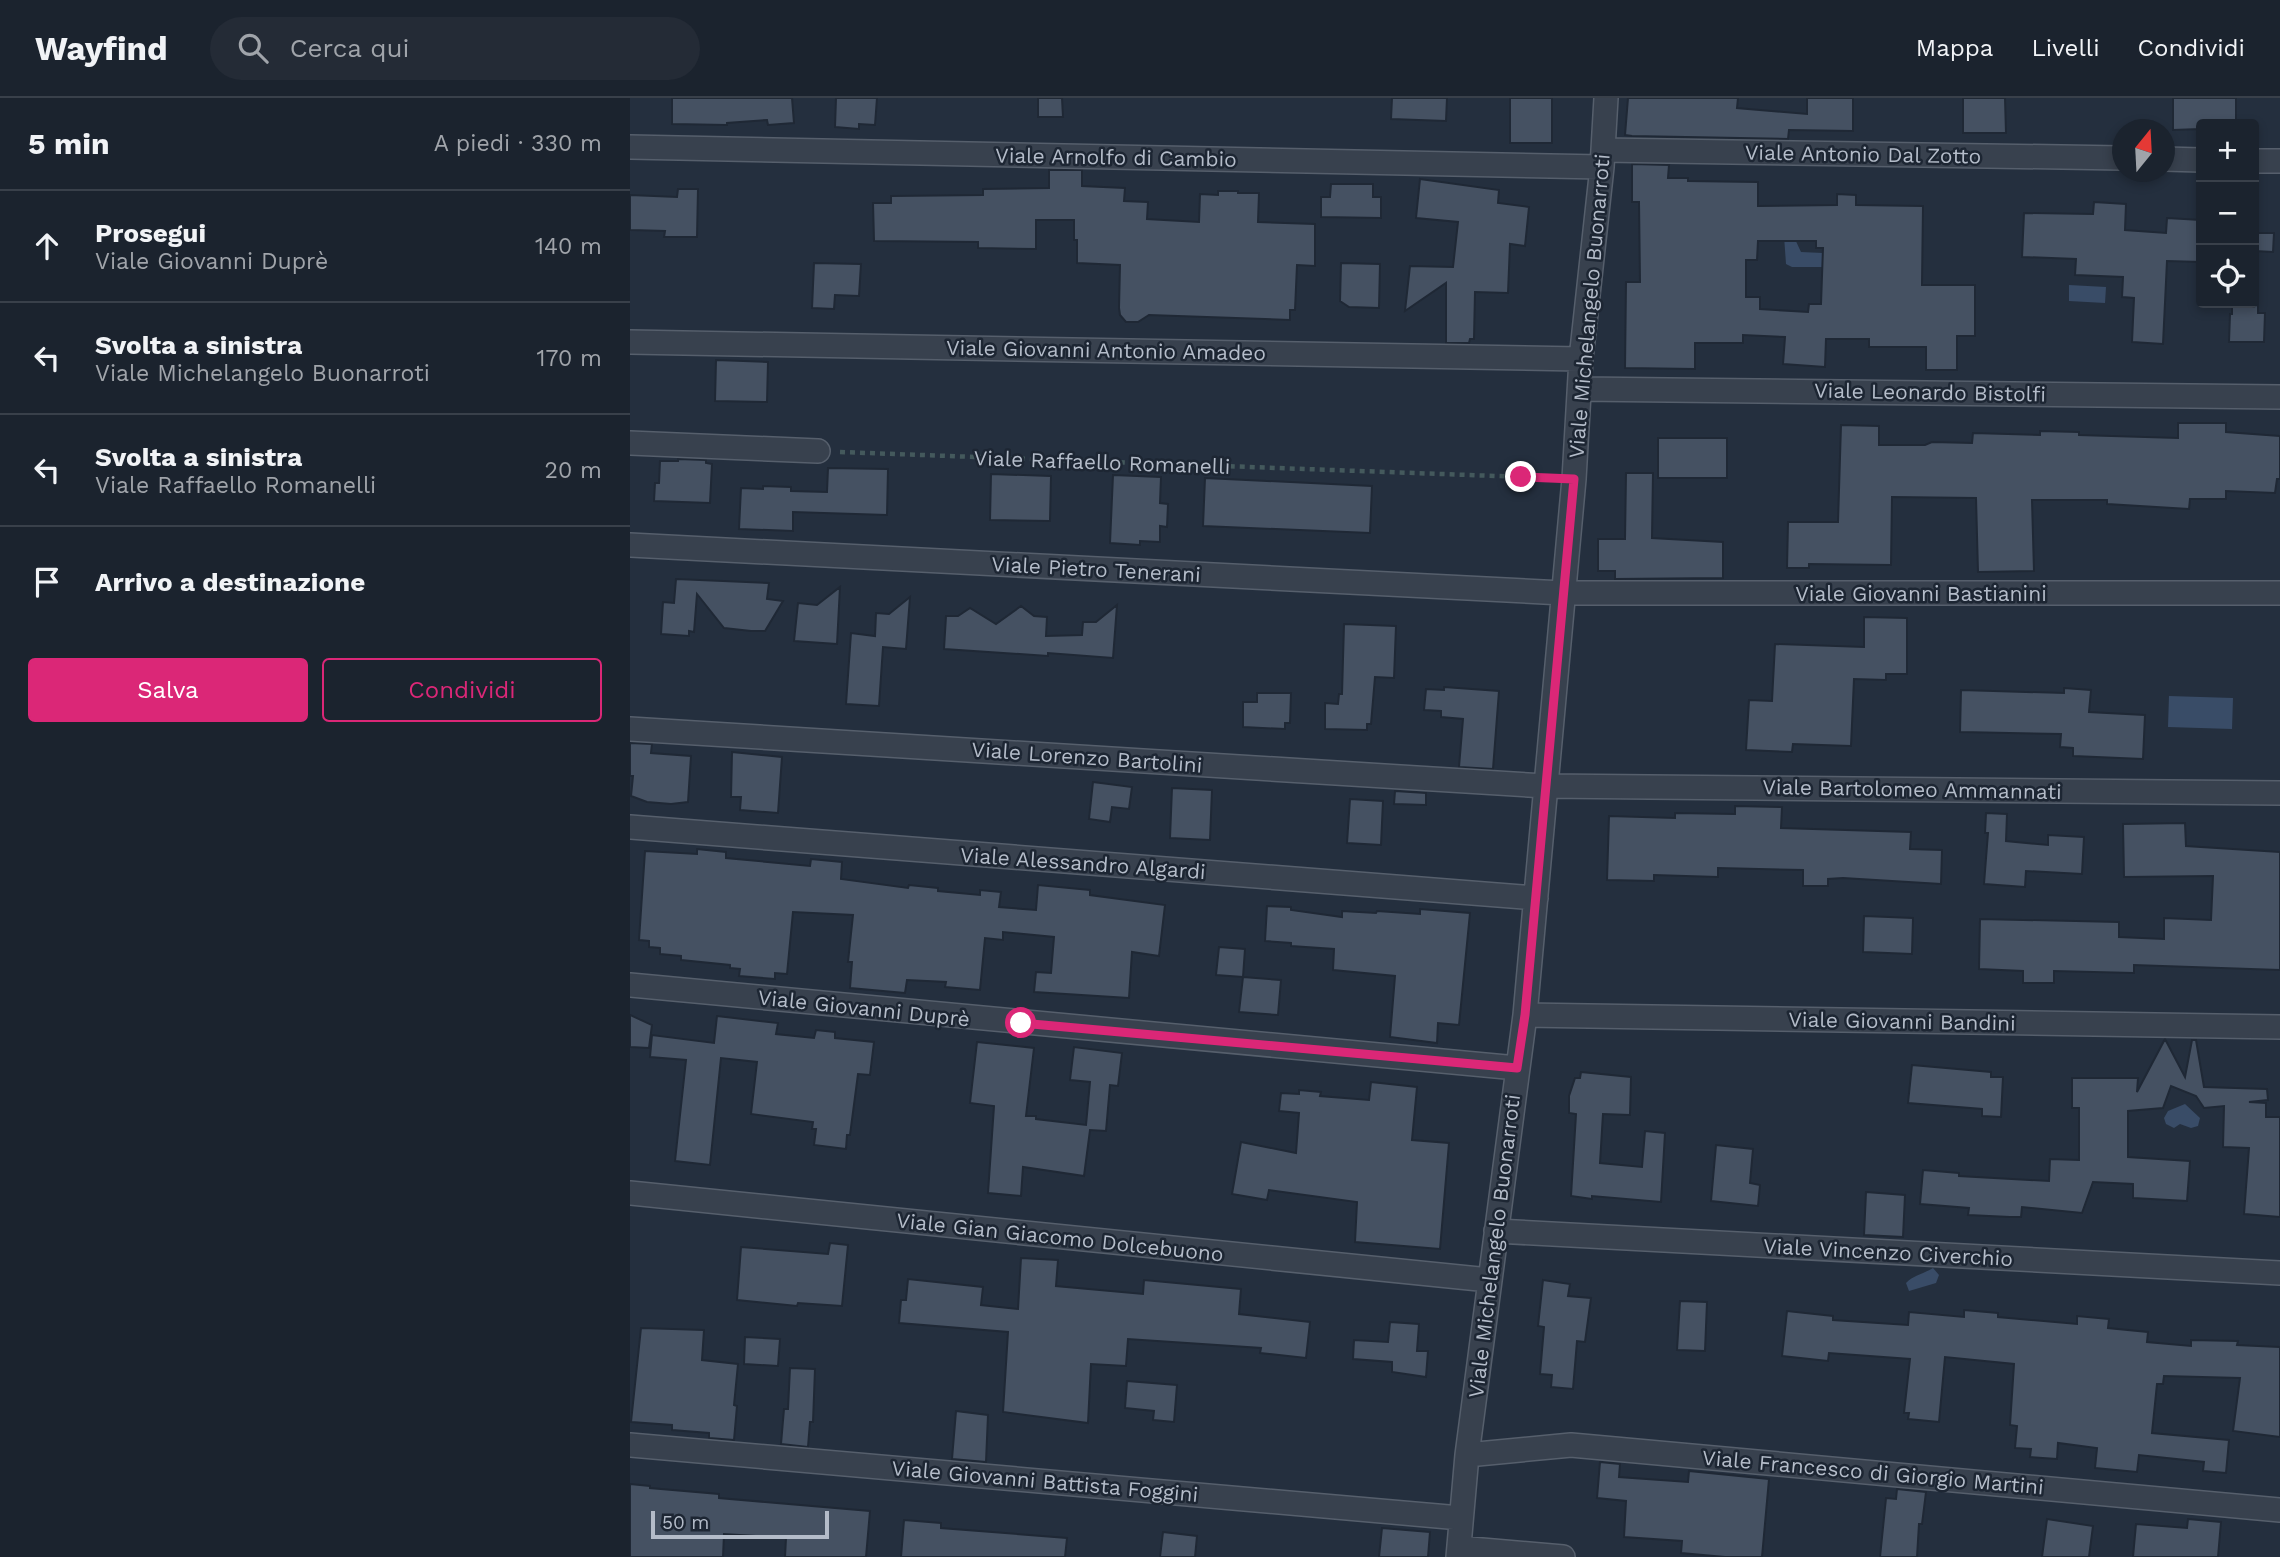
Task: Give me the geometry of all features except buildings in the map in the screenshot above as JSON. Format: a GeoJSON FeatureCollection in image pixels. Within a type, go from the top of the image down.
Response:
{"type":"FeatureCollection","features":[{"type":"Feature","properties":{"kind":"street","name":"Viale Michelangelo Buonarroti"},"geometry":{"type":"LineString","coordinates":[[1458,1553],[1467,1455],[1525,1015],[1574,479],[1581,359],[1603,159],[1606,98]]}},
{"type":"Feature","properties":{"kind":"street","name":"Viale Arnolfo di Cambio"},"geometry":{"type":"LineString","coordinates":[[630,147],[1603,159]]}},
{"type":"Feature","properties":{"kind":"street","name":"Viale Antonio Dal Zotto"},"geometry":{"type":"LineString","coordinates":[[1603,159],[2112,159]]}},
{"type":"Feature","properties":{"kind":"street"},"geometry":{"type":"LineString","coordinates":[[2175,159],[2196,160]]}},
{"type":"Feature","properties":{"kind":"street"},"geometry":{"type":"LineString","coordinates":[[2259,161],[2280,161]]}},
{"type":"Feature","properties":{"kind":"street","name":"Viale Giovanni Antonio Amadeo"},"geometry":{"type":"LineString","coordinates":[[630,342],[1581,359]]}},
{"type":"Feature","properties":{"kind":"street","name":"Viale Leonardo Bistolfi"},"geometry":{"type":"LineString","coordinates":[[1580,389],[2280,397]]}},
{"type":"Feature","properties":{"kind":"street"},"geometry":{"type":"LineString","coordinates":[[630,443],[818,451]]}},
{"type":"Feature","properties":{"kind":"street","name":"Viale Pietro Tenerani"},"geometry":{"type":"LineString","coordinates":[[630,545],[1563,593]]}},
{"type":"Feature","properties":{"kind":"street","name":"Viale Giovanni Bastianini"},"geometry":{"type":"LineString","coordinates":[[1563,593],[2280,593]]}},
{"type":"Feature","properties":{"kind":"street","name":"Viale Lorenzo Bartolini"},"geometry":{"type":"LineString","coordinates":[[630,729],[1545,786]]}},
{"type":"Feature","properties":{"kind":"street","name":"Viale Bartolomeo Ammannati"},"geometry":{"type":"LineString","coordinates":[[1545,786],[2280,793]]}},
{"type":"Feature","properties":{"kind":"street","name":"Viale Alessandro Algardi"},"geometry":{"type":"LineString","coordinates":[[630,827],[1536,898]]}},
{"type":"Feature","properties":{"kind":"street","name":"Viale Giovanni Duprè"},"geometry":{"type":"LineString","coordinates":[[630,985],[1517,1068]]}},
{"type":"Feature","properties":{"kind":"street","name":"Viale Giovanni Bandini"},"geometry":{"type":"LineString","coordinates":[[1525,1015],[2280,1027]]}},
{"type":"Feature","properties":{"kind":"street","name":"Viale Gian Giacomo Dolcebuono"},"geometry":{"type":"LineString","coordinates":[[630,1193],[1489,1280]]}},
{"type":"Feature","properties":{"kind":"street","name":"Viale Vincenzo Civerchio"},"geometry":{"type":"LineString","coordinates":[[1496,1231],[2280,1273]]}},
{"type":"Feature","properties":{"kind":"street","name":"Viale Giovanni Battista Foggini"},"geometry":{"type":"LineString","coordinates":[[630,1445],[1460,1518]]}},
{"type":"Feature","properties":{"kind":"street","name":"Viale Francesco di Giorgio Martini"},"geometry":{"type":"LineString","coordinates":[[1467,1455],[1571,1445],[2280,1510]]}},
{"type":"Feature","properties":{"kind":"street"},"geometry":{"type":"LineString","coordinates":[[1458,1553],[1563,1557]]}},
{"type":"Feature","properties":{"kind":"path","name":"Viale Raffaello Romanelli"},"geometry":{"type":"LineString","coordinates":[[818,451],[1574,479]]}},
{"type":"Feature","properties":{"kind":"water"},"geometry":{"type":"Polygon","coordinates":[[[1784,236],[1794,237],[1801,252],[1823,253],[1825,267],[1792,267],[1786,264],[1784,236]]]}},
{"type":"Feature","properties":{"kind":"water"},"geometry":{"type":"Polygon","coordinates":[[[2069,285],[2106,287],[2105,303],[2069,301],[2069,285]]]}},
{"type":"Feature","properties":{"kind":"water"},"geometry":{"type":"Polygon","coordinates":[[[2169,696],[2233,698],[2232,729],[2168,727],[2169,696]]]}},
{"type":"Feature","properties":{"kind":"water"},"geometry":{"type":"Polygon","coordinates":[[[2185,1104],[2200,1118],[2198,1126],[2191,1128],[2180,1124],[2174,1128],[2166,1124],[2164,1118],[2168,1111],[2185,1104]]]}},
{"type":"Feature","properties":{"kind":"water"},"geometry":{"type":"Polygon","coordinates":[[[1933,1268],[1939,1275],[1936,1283],[1909,1291],[1906,1283],[1933,1268]]]}},
{"type":"Feature","properties":{"kind":"route"},"geometry":{"type":"LineString","coordinates":[[1021,1023],[1517,1068],[1525,1015],[1574,479],[1521,477]]}}]}
